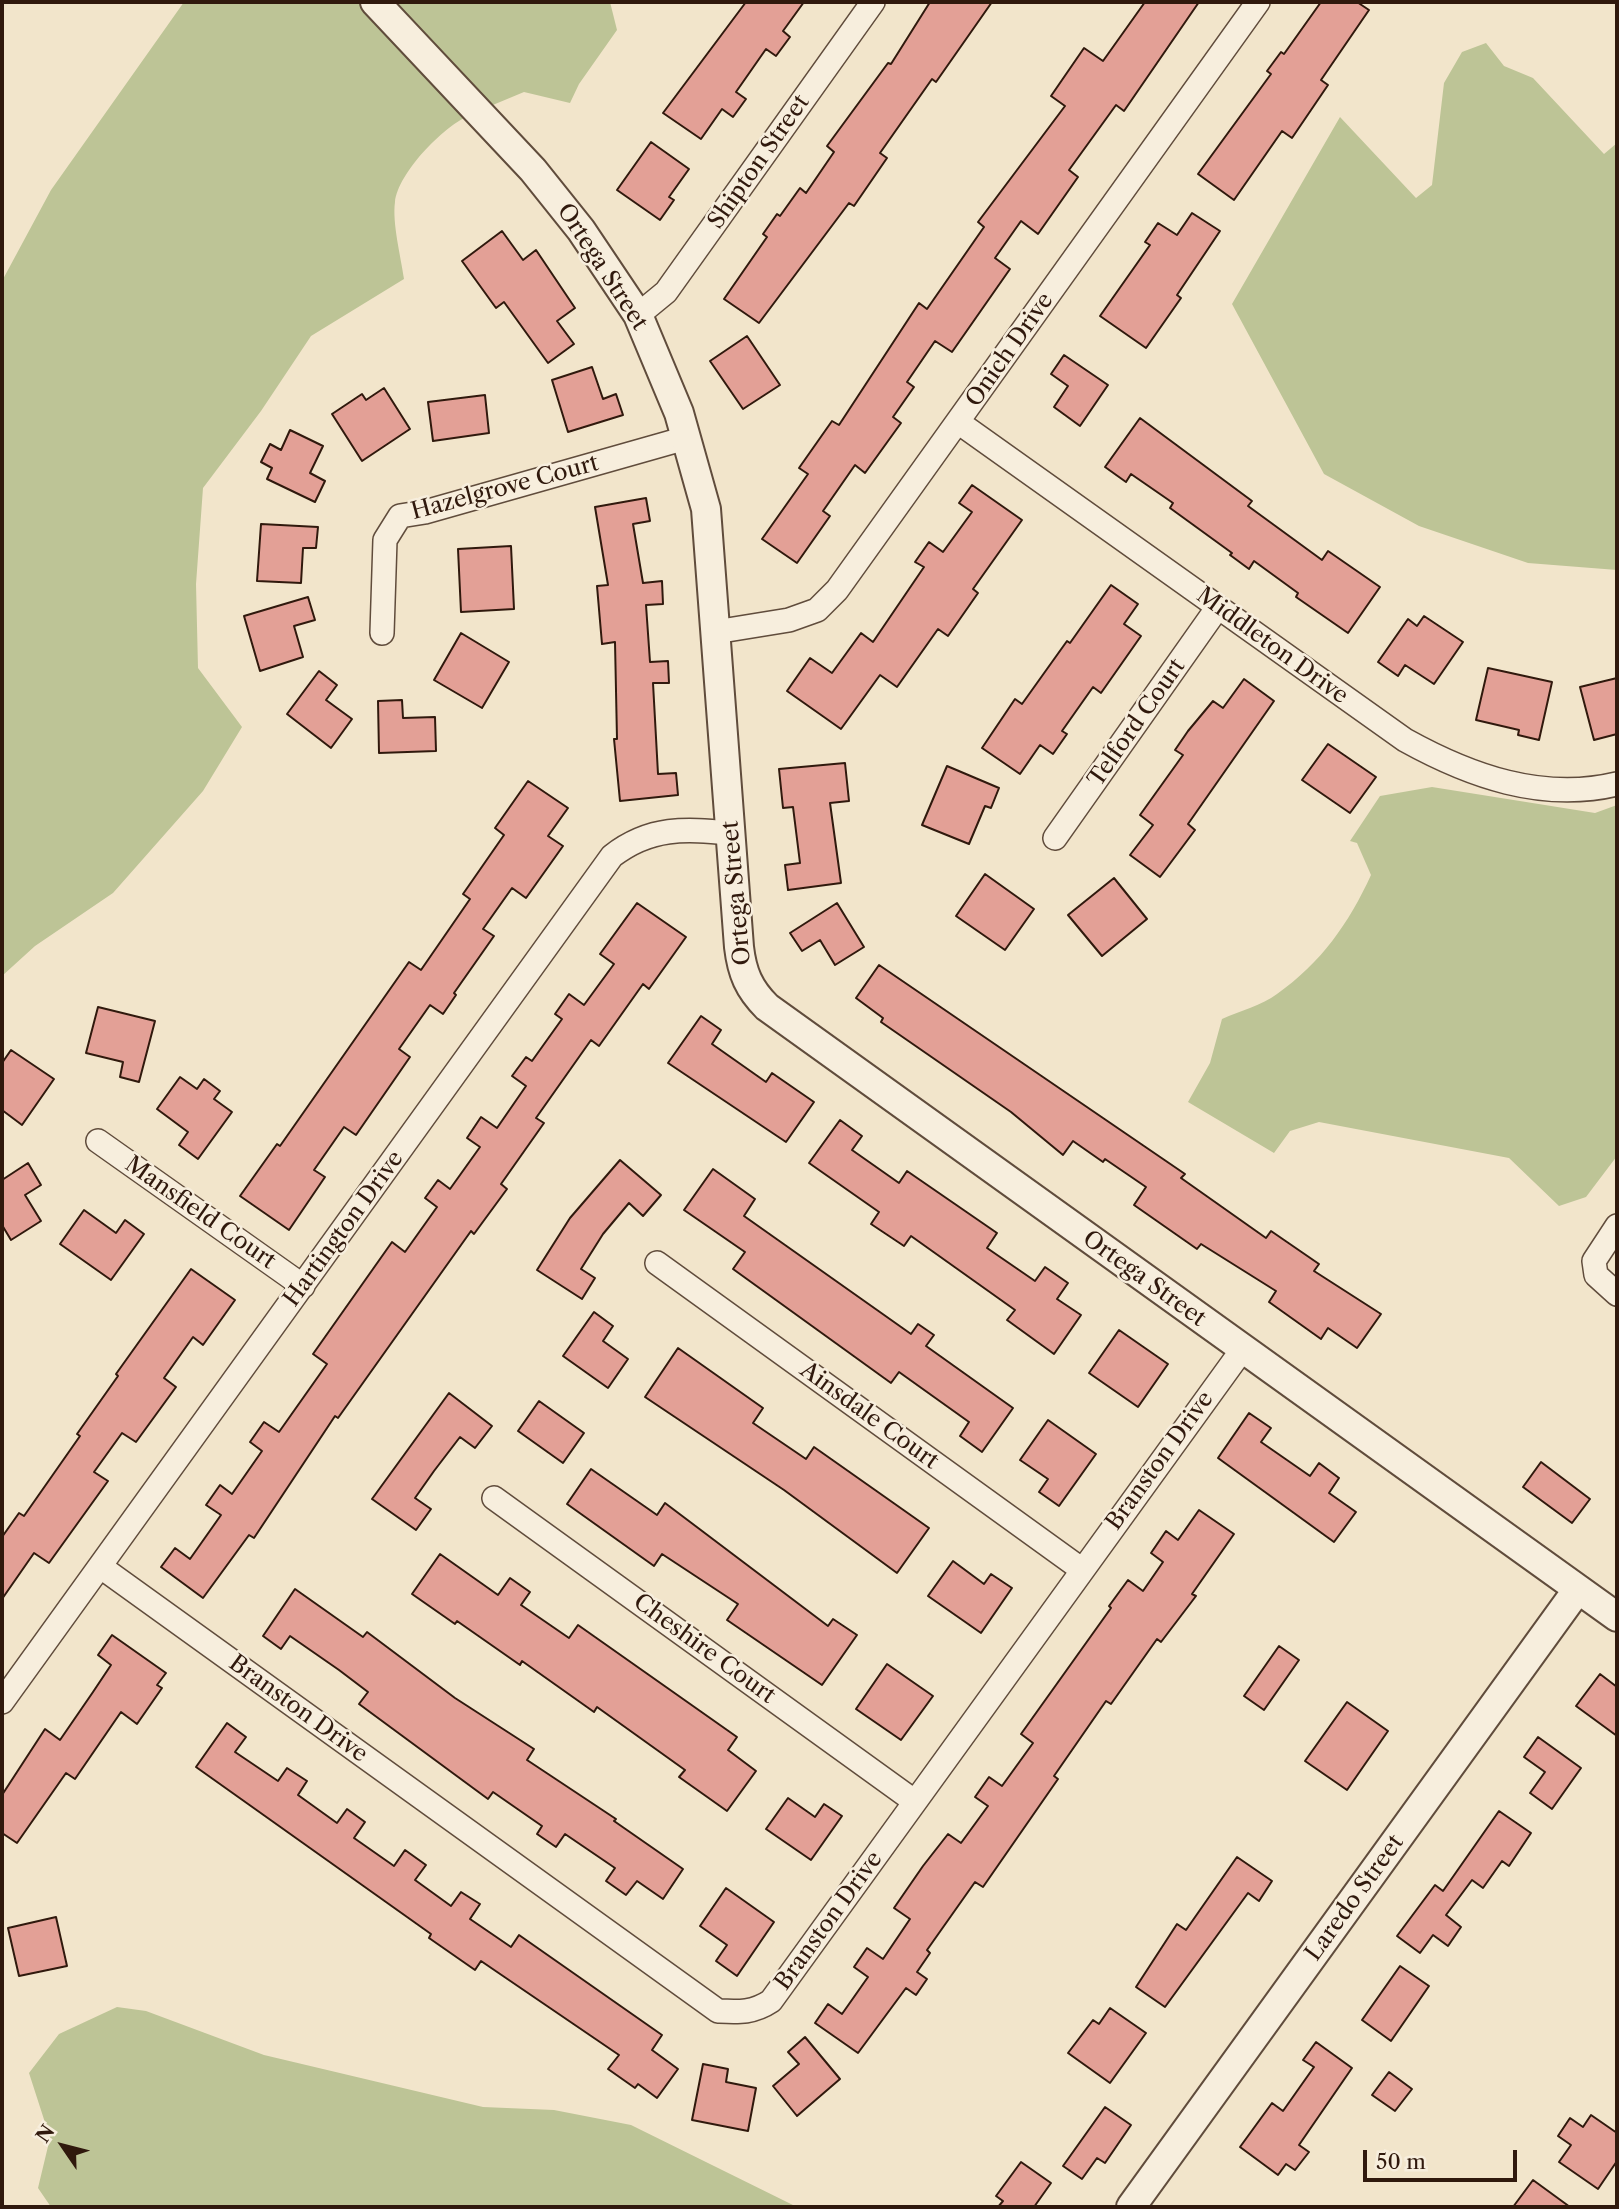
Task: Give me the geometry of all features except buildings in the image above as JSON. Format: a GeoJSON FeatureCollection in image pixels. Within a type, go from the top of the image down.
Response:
{"type":"FeatureCollection","features":[{"type":"Feature","properties":{"kind":"street","name":"Ortega Street"},"geometry":{"type":"LineString","coordinates":[[375,2],[533,170],[581,230],[638,315],[686,438],[706,509],[742,972],[760,1000],[1242,1350],[1617,1617]]}},
{"type":"Feature","properties":{"kind":"street","name":"Shipton Street"},"geometry":{"type":"LineString","coordinates":[[638,315],[666,292],[873,2]]}},
{"type":"Feature","properties":{"kind":"street","name":"Onich Drive"},"geometry":{"type":"LineString","coordinates":[[715,632],[789,620],[817,610],[860,561],[1258,2]]}},
{"type":"Feature","properties":{"kind":"street","name":"Middleton Drive"},"geometry":{"type":"LineString","coordinates":[[958,422],[1405,740],[1443,761],[1491,780],[1538,788],[1575,790],[1617,784]]}},
{"type":"Feature","properties":{"kind":"street","name":"Hazelgrove Court"},"geometry":{"type":"LineString","coordinates":[[382,633],[385,540],[400,516],[425,512],[686,438]]}},
{"type":"Feature","properties":{"kind":"street","name":"Telford Court"},"geometry":{"type":"LineString","coordinates":[[1055,838],[1218,607]]}},
{"type":"Feature","properties":{"kind":"street","name":"Hartington Drive"},"geometry":{"type":"LineString","coordinates":[[2,1702],[612,856],[648,834],[690,830],[731,833]]}},
{"type":"Feature","properties":{"kind":"street","name":"Mansfield Court"},"geometry":{"type":"LineString","coordinates":[[98,1140],[303,1286]]}},
{"type":"Feature","properties":{"kind":"street"},"geometry":{"type":"LineString","coordinates":[[1617,1226],[1594,1261],[1596,1275],[1617,1294]]}},
{"type":"Feature","properties":{"kind":"street","name":"Ainsdale Court"},"geometry":{"type":"LineString","coordinates":[[657,1263],[1080,1569]]}},
{"type":"Feature","properties":{"kind":"street","name":"Branston Drive"},"geometry":{"type":"LineString","coordinates":[[100,1567],[718,2011],[750,2011],[771,2001],[1080,1569],[1242,1350]]}},
{"type":"Feature","properties":{"kind":"street","name":"Cheshire Court"},"geometry":{"type":"LineString","coordinates":[[494,1498],[914,1801]]}},
{"type":"Feature","properties":{"kind":"street","name":"Laredo Street"},"geometry":{"type":"LineString","coordinates":[[1131,2207],[1578,1589]]}},
{"type":"Feature","properties":{"kind":"green space"},"geometry":{"type":"Polygon","coordinates":[[[184,2],[361,2],[468,116],[446,130],[423,152],[398,190],[395,220],[404,279],[311,336],[261,411],[203,488],[196,584],[198,668],[242,727],[203,791],[113,893],[35,946],[2,976],[2,281],[51,190],[184,2]]]}},
{"type":"Feature","properties":{"kind":"green space"},"geometry":{"type":"Polygon","coordinates":[[[389,2],[610,2],[617,30],[579,84],[570,103],[524,92],[488,107],[389,2]]]}},
{"type":"Feature","properties":{"kind":"green space"},"geometry":{"type":"Polygon","coordinates":[[[1486,43],[1504,66],[1533,78],[1604,154],[1617,143],[1617,570],[1528,563],[1419,526],[1324,474],[1232,304],[1340,117],[1416,198],[1432,185],[1444,83],[1462,52],[1486,43]]]}},
{"type":"Feature","properties":{"kind":"green space"},"geometry":{"type":"Polygon","coordinates":[[[1432,787],[1595,813],[1617,805],[1617,1156],[1586,1197],[1559,1206],[1509,1158],[1319,1122],[1290,1131],[1274,1153],[1188,1102],[1210,1063],[1222,1019],[1265,1001],[1293,982],[1320,955],[1343,926],[1371,875],[1357,843],[1350,841],[1380,796],[1432,787]]]}},
{"type":"Feature","properties":{"kind":"green space"},"geometry":{"type":"Polygon","coordinates":[[[117,2007],[146,2011],[264,2055],[483,2107],[554,2110],[631,2125],[797,2207],[51,2207],[38,2188],[50,2138],[29,2073],[59,2034],[117,2007]]]}}]}
